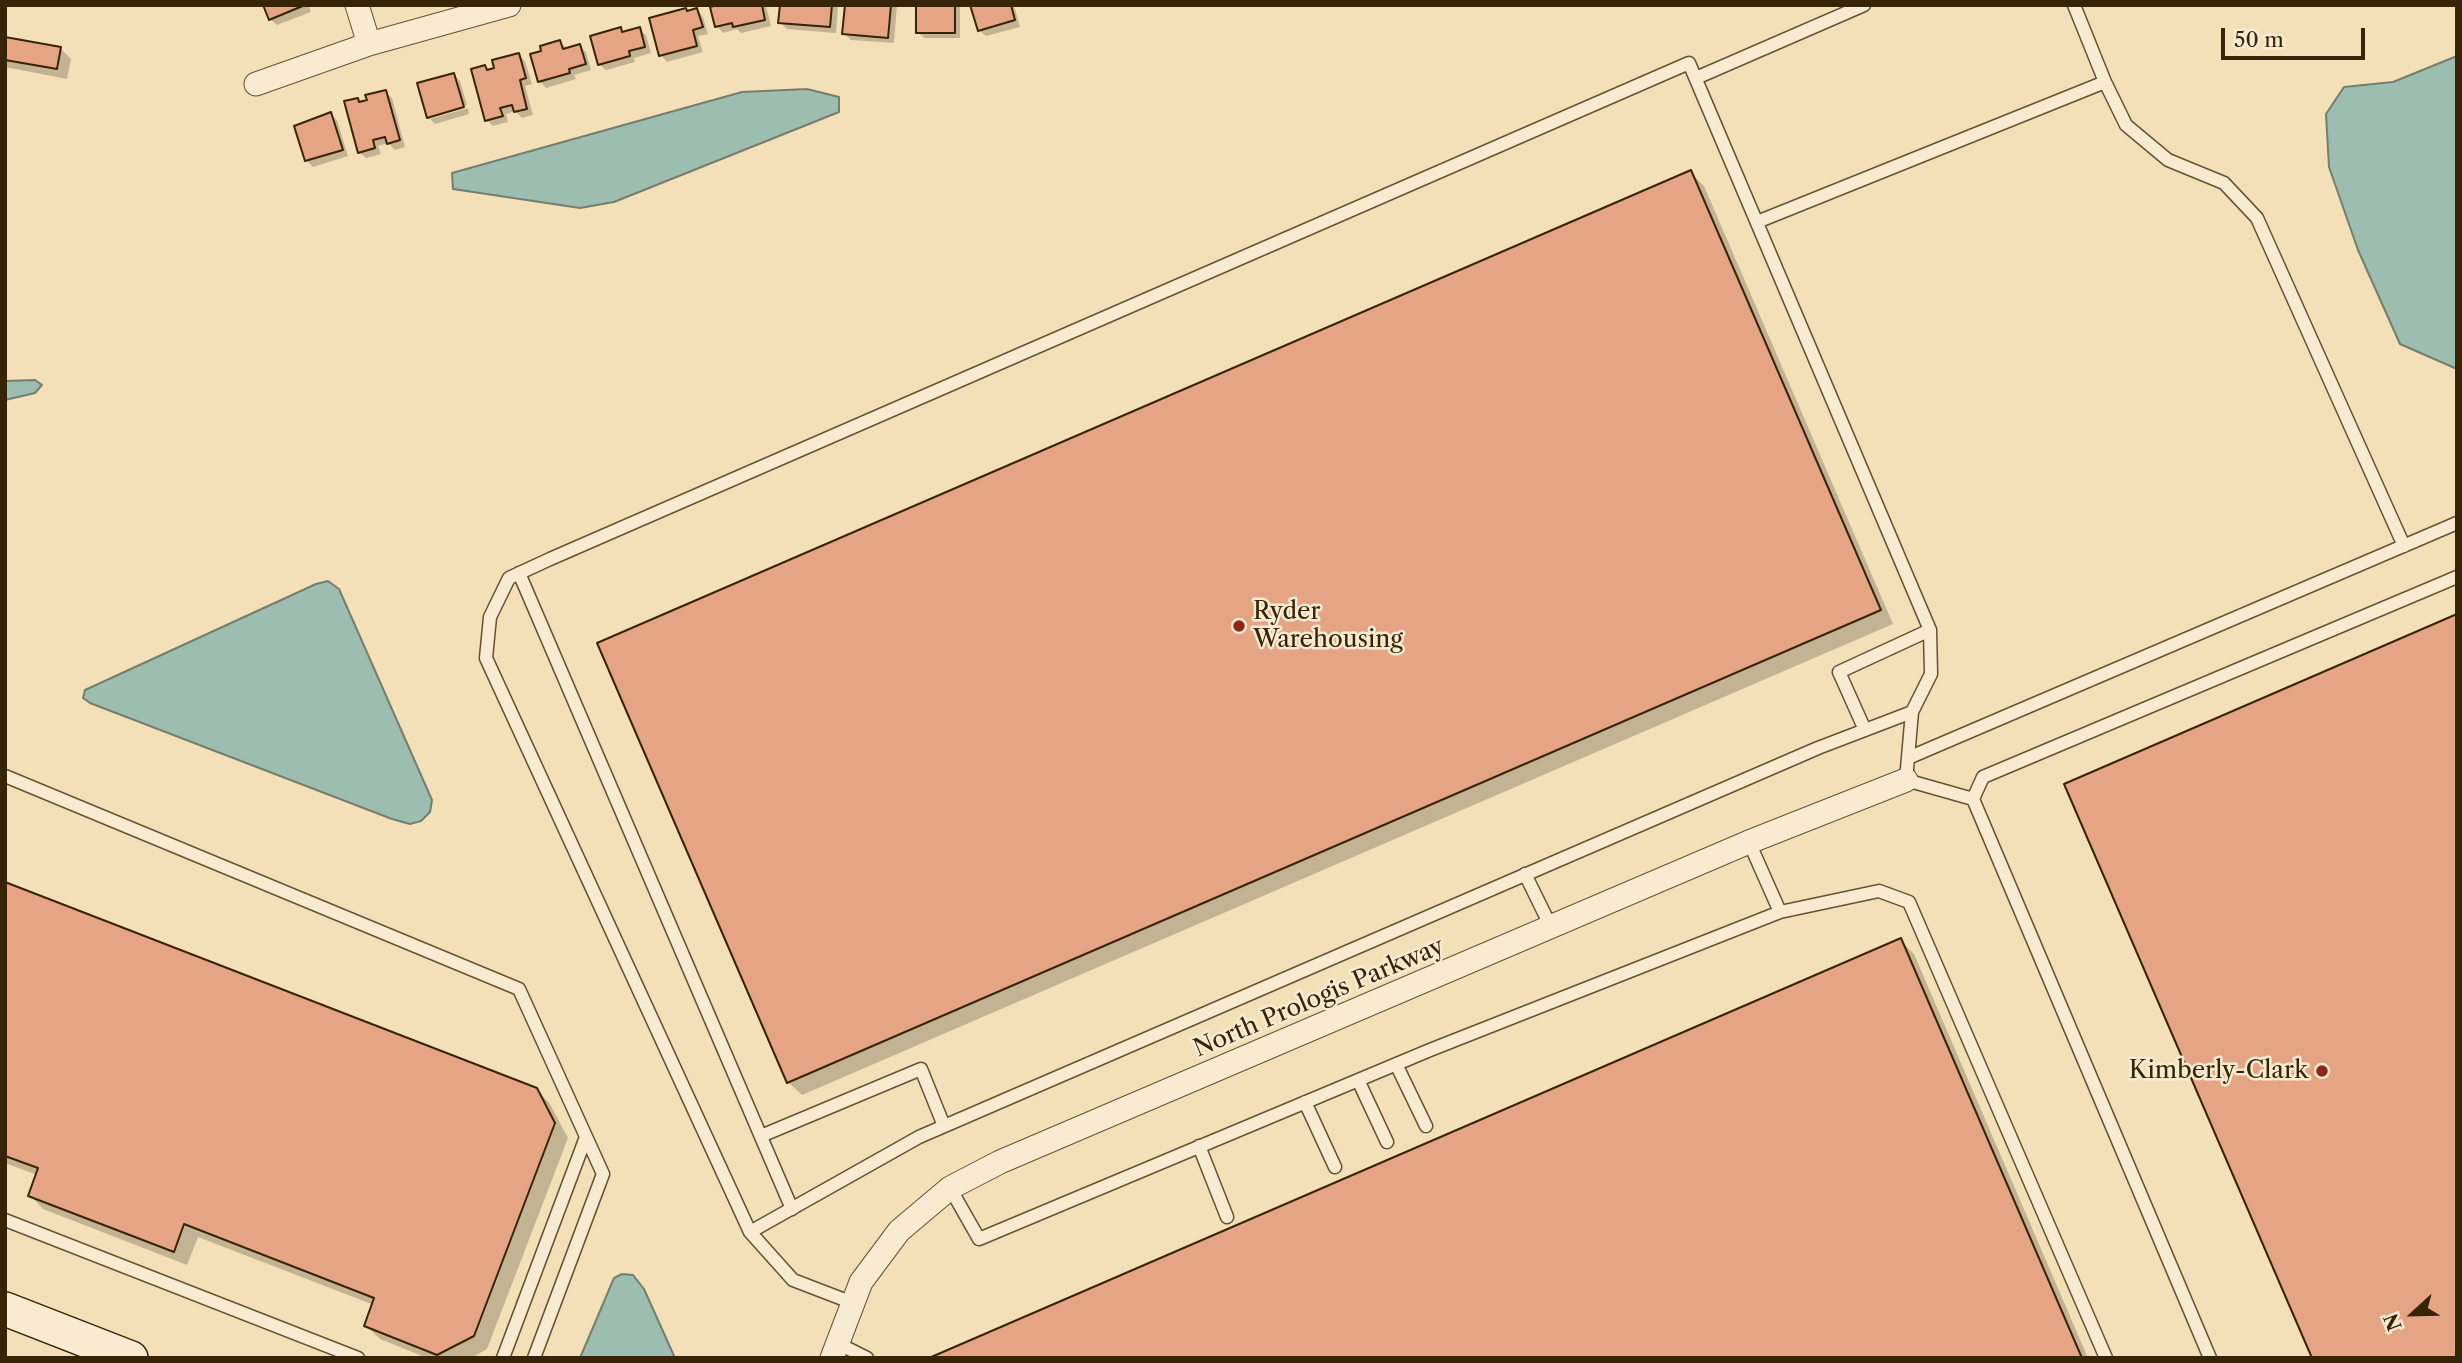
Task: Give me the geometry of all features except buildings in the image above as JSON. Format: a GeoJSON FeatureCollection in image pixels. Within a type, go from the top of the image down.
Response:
{"type":"FeatureCollection","features":[{"type":"Feature","properties":{"kind":"street"},"geometry":{"type":"LineString","coordinates":[[357,5],[369,44]]}},
{"type":"Feature","properties":{"kind":"street"},"geometry":{"type":"LineString","coordinates":[[256,84],[369,44],[509,5]]}},
{"type":"Feature","properties":{"kind":"street","name":"North Prologis Parkway"},"geometry":{"type":"LineString","coordinates":[[834,1350],[861,1282],[899,1231],[950,1188],[1000,1162],[1749,842],[1907,769]]}},
{"type":"Feature","properties":{"kind":"street"},"geometry":{"type":"LineString","coordinates":[[5,1309],[131,1358]]}},
{"type":"Feature","properties":{"kind":"lane"},"geometry":{"type":"LineString","coordinates":[[1696,78],[1864,5]]}},
{"type":"Feature","properties":{"kind":"lane"},"geometry":{"type":"LineString","coordinates":[[2074,5],[2105,82],[2126,125],[2168,160],[2224,183],[2257,218],[2404,546]]}},
{"type":"Feature","properties":{"kind":"lane"},"geometry":{"type":"LineString","coordinates":[[853,1303],[793,1280],[750,1232],[486,658],[490,617],[509,578],[1689,63],[1930,630],[1931,674],[1912,712],[1907,769]]}},
{"type":"Feature","properties":{"kind":"lane"},"geometry":{"type":"LineString","coordinates":[[1757,222],[2105,82]]}},
{"type":"Feature","properties":{"kind":"lane"},"geometry":{"type":"LineString","coordinates":[[1907,769],[2457,523]]}},
{"type":"Feature","properties":{"kind":"lane"},"geometry":{"type":"LineString","coordinates":[[519,573],[792,1209]]}},
{"type":"Feature","properties":{"kind":"lane"},"geometry":{"type":"LineString","coordinates":[[1973,799],[1983,777],[2457,577]]}},
{"type":"Feature","properties":{"kind":"lane"},"geometry":{"type":"LineString","coordinates":[[1865,730],[1839,672],[1930,630]]}},
{"type":"Feature","properties":{"kind":"lane"},"geometry":{"type":"LineString","coordinates":[[750,1232],[919,1136],[1818,748],[1912,712]]}},
{"type":"Feature","properties":{"kind":"lane"},"geometry":{"type":"LineString","coordinates":[[1907,769],[1973,799],[2210,1358]]}},
{"type":"Feature","properties":{"kind":"lane"},"geometry":{"type":"LineString","coordinates":[[5,776],[519,989],[603,1174],[534,1358]]}},
{"type":"Feature","properties":{"kind":"lane"},"geometry":{"type":"LineString","coordinates":[[1749,842],[1780,912]]}},
{"type":"Feature","properties":{"kind":"lane"},"geometry":{"type":"LineString","coordinates":[[1525,874],[1551,927]]}},
{"type":"Feature","properties":{"kind":"lane"},"geometry":{"type":"LineString","coordinates":[[950,1188],[979,1238],[1396,1064],[1780,912],[1880,891],[1909,902],[2106,1358]]}},
{"type":"Feature","properties":{"kind":"lane"},"geometry":{"type":"LineString","coordinates":[[1396,1064],[1426,1126]]}},
{"type":"Feature","properties":{"kind":"lane"},"geometry":{"type":"LineString","coordinates":[[761,1136],[921,1069],[944,1126]]}},
{"type":"Feature","properties":{"kind":"lane"},"geometry":{"type":"LineString","coordinates":[[1359,1080],[1387,1142]]}},
{"type":"Feature","properties":{"kind":"lane"},"geometry":{"type":"LineString","coordinates":[[1305,1102],[1335,1167]]}},
{"type":"Feature","properties":{"kind":"lane"},"geometry":{"type":"LineString","coordinates":[[503,1358],[586,1138]]}},
{"type":"Feature","properties":{"kind":"lane"},"geometry":{"type":"LineString","coordinates":[[1199,1146],[1227,1217]]}},
{"type":"Feature","properties":{"kind":"lane"},"geometry":{"type":"LineString","coordinates":[[6,1224],[358,1358]]}},
{"type":"Feature","properties":{"kind":"lane"},"geometry":{"type":"LineString","coordinates":[[834,1350],[867,1358]]}},
{"type":"Feature","properties":{"kind":"shaded area"},"geometry":{"type":"Polygon","coordinates":[[[2457,56],[2457,369],[2400,344],[2358,250],[2329,167],[2326,114],[2344,87],[2393,82],[2457,56]]]}},
{"type":"Feature","properties":{"kind":"shaded area"},"geometry":{"type":"Polygon","coordinates":[[[807,89],[839,97],[839,112],[614,202],[580,208],[453,189],[452,173],[742,92],[807,89]]]}},
{"type":"Feature","properties":{"kind":"shaded area"},"geometry":{"type":"Polygon","coordinates":[[[35,380],[42,385],[35,393],[5,400],[5,381],[35,380]]]}},
{"type":"Feature","properties":{"kind":"shaded area"},"geometry":{"type":"Polygon","coordinates":[[[328,581],[339,589],[432,800],[430,812],[421,821],[410,824],[392,819],[90,703],[83,698],[85,690],[316,584],[328,581]]]}},
{"type":"Feature","properties":{"kind":"shaded area"},"geometry":{"type":"Polygon","coordinates":[[[622,1274],[633,1275],[644,1289],[675,1358],[580,1358],[614,1278],[622,1274]]]}},
{"type":"Feature","properties":{"kind":"place","name":"Ryder Warehousing"},"geometry":{"type":"Point","coordinates":[1239,626]}},
{"type":"Feature","properties":{"kind":"place","name":"Kimberly-Clark"},"geometry":{"type":"Point","coordinates":[2322,1071]}}]}
